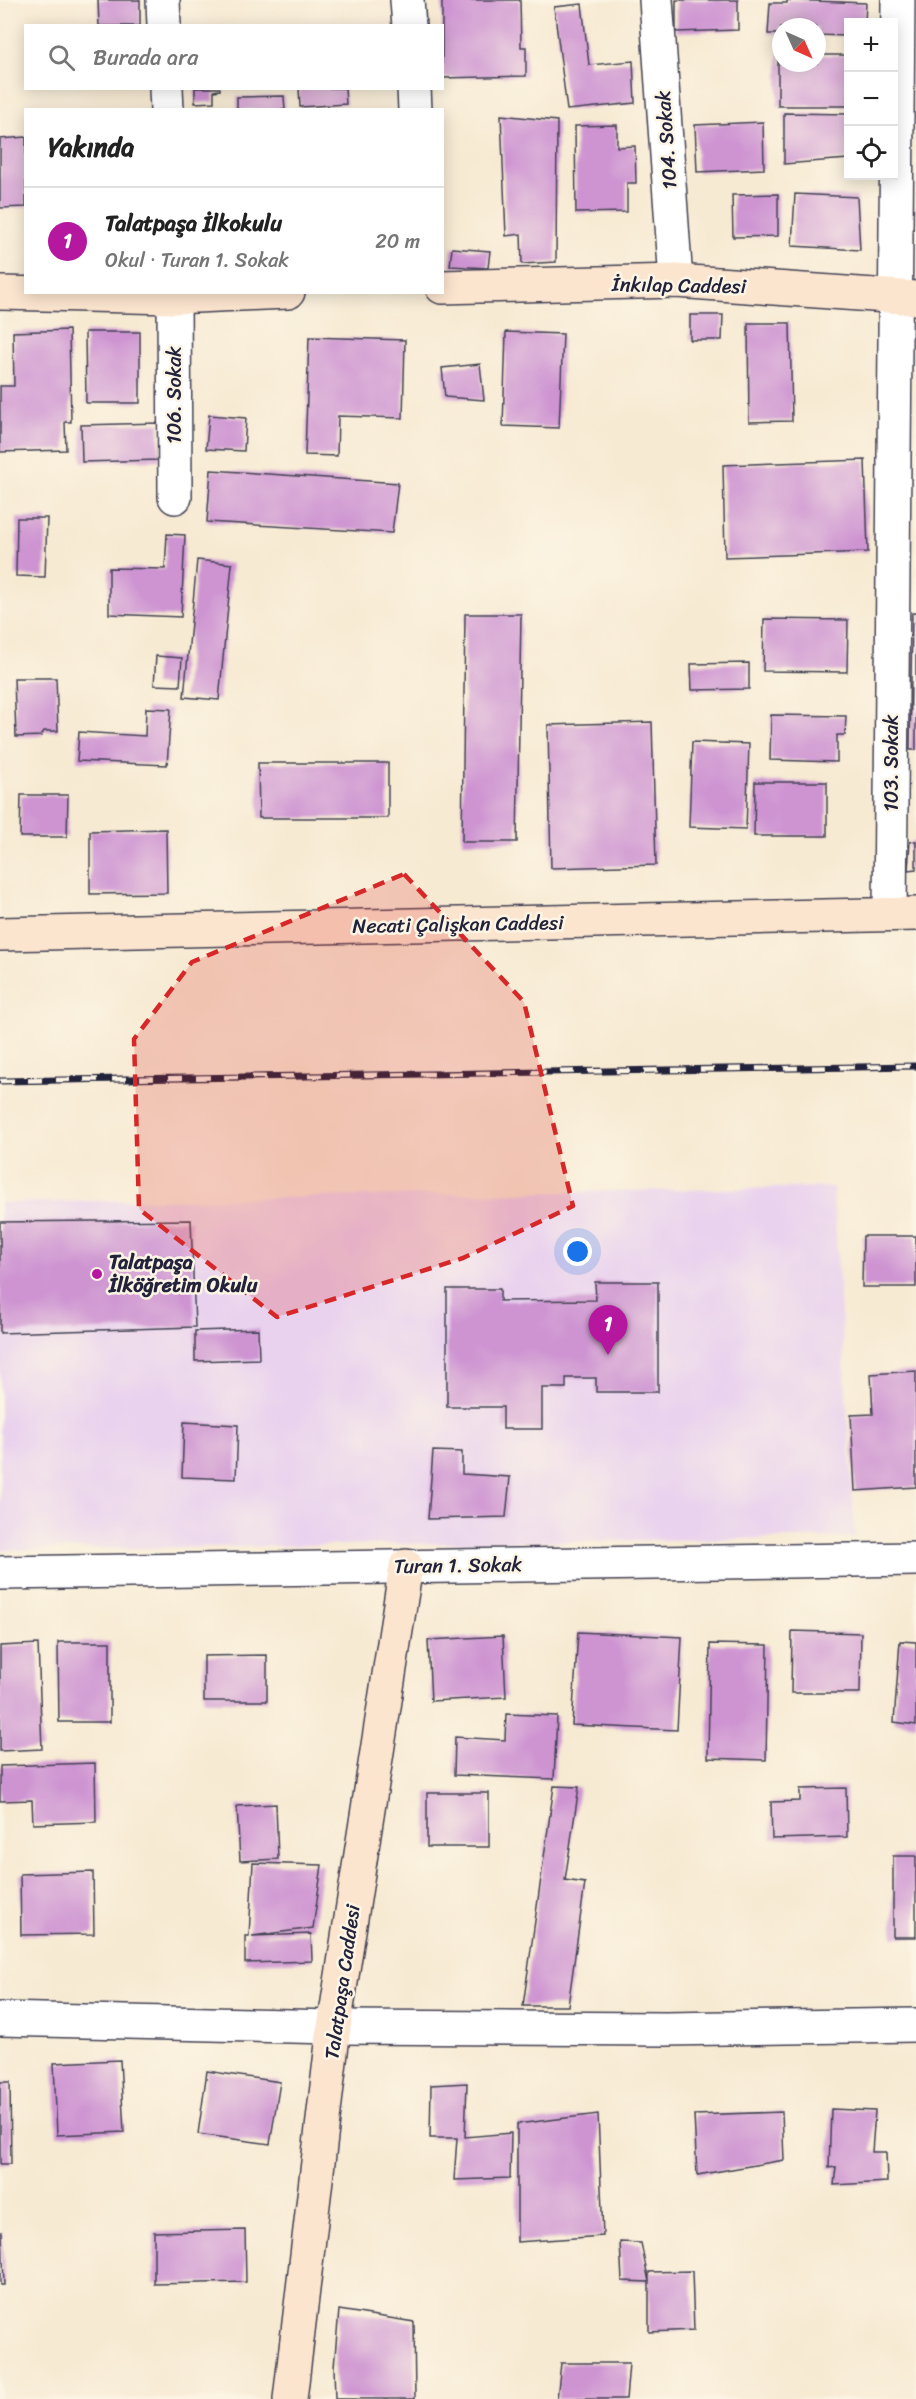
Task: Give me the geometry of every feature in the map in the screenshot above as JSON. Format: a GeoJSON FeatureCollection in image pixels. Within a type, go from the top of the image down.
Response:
{"type":"FeatureCollection","features":[{"type":"Feature","properties":{"kind":"street"},"geometry":{"type":"LineString","coordinates":[[163,0],[164,24]]}},
{"type":"Feature","properties":{"kind":"street"},"geometry":{"type":"LineString","coordinates":[[407,0],[409,24]]}},
{"type":"Feature","properties":{"kind":"street","name":"104. Sokak"},"geometry":{"type":"LineString","coordinates":[[656,0],[676,281]]}},
{"type":"Feature","properties":{"kind":"street","name":"103. Sokak"},"geometry":{"type":"LineString","coordinates":[[898,0],[906,297],[903,914]]}},
{"type":"Feature","properties":{"kind":"street"},"geometry":{"type":"LineString","coordinates":[[166,90],[167,108]]}},
{"type":"Feature","properties":{"kind":"street"},"geometry":{"type":"LineString","coordinates":[[414,90],[415,108]]}},
{"type":"Feature","properties":{"kind":"street","name":"İnkılap Caddesi"},"geometry":{"type":"LineString","coordinates":[[444,287],[676,281],[906,297]]}},
{"type":"Feature","properties":{"kind":"street"},"geometry":{"type":"LineString","coordinates":[[0,293],[24,293]]}},
{"type":"Feature","properties":{"kind":"street"},"geometry":{"type":"LineString","coordinates":[[87,294],[212,294]]}},
{"type":"Feature","properties":{"kind":"street","name":"106. Sokak"},"geometry":{"type":"LineString","coordinates":[[174,295],[175,496]]}},
{"type":"Feature","properties":{"kind":"street","name":"Necati Çalışkan Caddesi"},"geometry":{"type":"LineString","coordinates":[[0,934],[903,914]]}},
{"type":"Feature","properties":{"kind":"street","name":"Turan 1. Sokak"},"geometry":{"type":"LineString","coordinates":[[0,1573],[916,1559]]}},
{"type":"Feature","properties":{"kind":"street","name":"Talatpaşa Caddesi"},"geometry":{"type":"LineString","coordinates":[[290,2399],[334,2027],[406,1566]]}},
{"type":"Feature","properties":{"kind":"street"},"geometry":{"type":"LineString","coordinates":[[0,2019],[334,2027],[666,2029],[916,2025]]}},
{"type":"Feature","properties":{"kind":"highlighted area"},"geometry":{"type":"Polygon","coordinates":[[[404,874],[524,1002],[573,1206],[463,1258],[277,1317],[139,1209],[134,1039],[192,962],[404,874]]]}},
{"type":"Feature","properties":{"kind":"shaded area"},"geometry":{"type":"Polygon","coordinates":[[[833,1187],[855,1537],[0,1550],[0,1203],[833,1187]]]}},
{"type":"Feature","properties":{"kind":"building"},"geometry":{"type":"Polygon","coordinates":[[[98,0],[140,0],[140,24],[99,24],[98,0]]]}},
{"type":"Feature","properties":{"kind":"building"},"geometry":{"type":"Polygon","coordinates":[[[442,0],[520,0],[521,47],[526,47],[526,76],[444,78],[444,24],[442,24],[442,0]]]}},
{"type":"Feature","properties":{"kind":"building"},"geometry":{"type":"Polygon","coordinates":[[[676,0],[738,0],[738,30],[676,32],[676,0]]]}},
{"type":"Feature","properties":{"kind":"building"},"geometry":{"type":"Polygon","coordinates":[[[787,0],[866,3],[865,18],[844,18],[844,36],[826,35],[826,18],[772,18],[772,34],[768,34],[770,3],[787,3],[787,0]]]}},
{"type":"Feature","properties":{"kind":"building"},"geometry":{"type":"Polygon","coordinates":[[[582,4],[589,65],[633,61],[635,103],[567,110],[554,7],[582,4]]]}},
{"type":"Feature","properties":{"kind":"building"},"geometry":{"type":"Polygon","coordinates":[[[826,55],[844,55],[844,106],[778,106],[778,72],[826,72],[826,55]]]}},
{"type":"Feature","properties":{"kind":"building"},"geometry":{"type":"Polygon","coordinates":[[[195,90],[220,90],[214,91],[214,102],[195,103],[195,90]]]}},
{"type":"Feature","properties":{"kind":"building"},"geometry":{"type":"Polygon","coordinates":[[[299,90],[345,90],[346,104],[300,107],[299,90]]]}},
{"type":"Feature","properties":{"kind":"building"},"geometry":{"type":"Polygon","coordinates":[[[284,96],[285,108],[237,108],[237,97],[284,96]]]}},
{"type":"Feature","properties":{"kind":"building"},"geometry":{"type":"Polygon","coordinates":[[[784,113],[844,114],[844,159],[784,164],[784,113]]]}},
{"type":"Feature","properties":{"kind":"building"},"geometry":{"type":"Polygon","coordinates":[[[501,115],[557,121],[556,262],[522,264],[521,234],[506,236],[501,115]]]}},
{"type":"Feature","properties":{"kind":"building"},"geometry":{"type":"Polygon","coordinates":[[[763,122],[764,169],[697,172],[695,125],[763,122]]]}},
{"type":"Feature","properties":{"kind":"building"},"geometry":{"type":"Polygon","coordinates":[[[617,125],[617,147],[635,146],[636,183],[627,183],[627,212],[576,213],[575,126],[617,125]]]}},
{"type":"Feature","properties":{"kind":"building"},"geometry":{"type":"Polygon","coordinates":[[[24,137],[24,207],[0,208],[0,139],[24,137]]]}},
{"type":"Feature","properties":{"kind":"building"},"geometry":{"type":"Polygon","coordinates":[[[778,194],[778,236],[733,237],[732,195],[778,194]]]}},
{"type":"Feature","properties":{"kind":"building"},"geometry":{"type":"Polygon","coordinates":[[[795,194],[857,197],[860,250],[792,246],[795,194]]]}},
{"type":"Feature","properties":{"kind":"building"},"geometry":{"type":"Polygon","coordinates":[[[452,248],[490,251],[488,268],[450,266],[452,248]]]}},
{"type":"Feature","properties":{"kind":"building"},"geometry":{"type":"Polygon","coordinates":[[[690,315],[723,315],[722,340],[690,340],[690,315]]]}},
{"type":"Feature","properties":{"kind":"building"},"geometry":{"type":"Polygon","coordinates":[[[748,323],[790,323],[792,421],[749,422],[748,323]]]}},
{"type":"Feature","properties":{"kind":"building"},"geometry":{"type":"Polygon","coordinates":[[[69,330],[71,422],[65,422],[66,450],[0,452],[0,386],[14,386],[13,332],[69,330]]]}},
{"type":"Feature","properties":{"kind":"building"},"geometry":{"type":"Polygon","coordinates":[[[85,332],[140,332],[140,403],[86,403],[85,332]]]}},
{"type":"Feature","properties":{"kind":"building"},"geometry":{"type":"Polygon","coordinates":[[[506,332],[563,334],[559,428],[503,426],[506,332]]]}},
{"type":"Feature","properties":{"kind":"building"},"geometry":{"type":"Polygon","coordinates":[[[309,337],[405,340],[403,418],[338,416],[337,456],[305,455],[309,337]]]}},
{"type":"Feature","properties":{"kind":"building"},"geometry":{"type":"Polygon","coordinates":[[[480,364],[484,400],[445,397],[442,368],[480,364]]]}},
{"type":"Feature","properties":{"kind":"building"},"geometry":{"type":"Polygon","coordinates":[[[209,415],[246,418],[244,451],[206,449],[209,415]]]}},
{"type":"Feature","properties":{"kind":"building"},"geometry":{"type":"Polygon","coordinates":[[[159,423],[160,460],[82,462],[81,425],[159,423]]]}},
{"type":"Feature","properties":{"kind":"building"},"geometry":{"type":"Polygon","coordinates":[[[865,460],[868,552],[725,557],[723,465],[865,460]]]}},
{"type":"Feature","properties":{"kind":"building"},"geometry":{"type":"Polygon","coordinates":[[[211,470],[398,483],[392,533],[207,522],[211,470]]]}},
{"type":"Feature","properties":{"kind":"building"},"geometry":{"type":"Polygon","coordinates":[[[17,518],[47,518],[45,577],[16,576],[17,518]]]}},
{"type":"Feature","properties":{"kind":"building"},"geometry":{"type":"Polygon","coordinates":[[[167,534],[185,535],[181,617],[109,614],[109,568],[165,569],[167,534]]]}},
{"type":"Feature","properties":{"kind":"building"},"geometry":{"type":"Polygon","coordinates":[[[197,560],[232,564],[219,700],[184,697],[197,560]]]}},
{"type":"Feature","properties":{"kind":"building"},"geometry":{"type":"Polygon","coordinates":[[[912,613],[916,613],[916,750],[910,750],[912,613]]]}},
{"type":"Feature","properties":{"kind":"building"},"geometry":{"type":"Polygon","coordinates":[[[465,614],[521,614],[517,842],[462,842],[465,614]]]}},
{"type":"Feature","properties":{"kind":"building"},"geometry":{"type":"Polygon","coordinates":[[[764,619],[848,620],[847,672],[763,671],[764,619]]]}},
{"type":"Feature","properties":{"kind":"building"},"geometry":{"type":"Polygon","coordinates":[[[156,656],[182,658],[180,686],[154,685],[156,656]]]}},
{"type":"Feature","properties":{"kind":"building"},"geometry":{"type":"Polygon","coordinates":[[[749,663],[749,689],[692,690],[691,664],[749,663]]]}},
{"type":"Feature","properties":{"kind":"building"},"geometry":{"type":"Polygon","coordinates":[[[14,678],[56,678],[58,731],[44,731],[41,736],[16,737],[14,678]]]}},
{"type":"Feature","properties":{"kind":"building"},"geometry":{"type":"Polygon","coordinates":[[[146,708],[171,709],[167,765],[77,761],[79,732],[145,736],[146,708]]]}},
{"type":"Feature","properties":{"kind":"building"},"geometry":{"type":"Polygon","coordinates":[[[771,715],[846,716],[845,735],[837,735],[837,762],[770,760],[771,715]]]}},
{"type":"Feature","properties":{"kind":"building"},"geometry":{"type":"Polygon","coordinates":[[[652,722],[656,865],[551,868],[548,725],[652,722]]]}},
{"type":"Feature","properties":{"kind":"building"},"geometry":{"type":"Polygon","coordinates":[[[692,742],[749,744],[746,829],[689,827],[692,742]]]}},
{"type":"Feature","properties":{"kind":"building"},"geometry":{"type":"Polygon","coordinates":[[[258,763],[388,763],[388,818],[259,818],[258,763]]]}},
{"type":"Feature","properties":{"kind":"building"},"geometry":{"type":"Polygon","coordinates":[[[755,782],[827,782],[827,836],[754,836],[755,782]]]}},
{"type":"Feature","properties":{"kind":"building"},"geometry":{"type":"Polygon","coordinates":[[[21,795],[68,795],[67,837],[20,837],[21,795]]]}},
{"type":"Feature","properties":{"kind":"building"},"geometry":{"type":"Polygon","coordinates":[[[166,829],[167,893],[90,894],[90,831],[166,829]]]}},
{"type":"Feature","properties":{"kind":"building"},"geometry":{"type":"Polygon","coordinates":[[[916,841],[916,869],[908,870],[910,842],[916,841]]]}},
{"type":"Feature","properties":{"kind":"building","name":"Talatpaşa İlköğretim Okulu"},"geometry":{"type":"Polygon","coordinates":[[[191,1220],[195,1327],[0,1333],[0,1222],[191,1220]]]}},
{"type":"Feature","properties":{"kind":"building"},"geometry":{"type":"Polygon","coordinates":[[[863,1236],[916,1236],[916,1287],[862,1287],[863,1236]]]}},
{"type":"Feature","properties":{"kind":"building"},"geometry":{"type":"Polygon","coordinates":[[[595,1282],[658,1282],[658,1392],[596,1392],[596,1378],[566,1378],[566,1388],[542,1388],[542,1429],[503,1429],[503,1407],[447,1407],[447,1289],[500,1289],[500,1301],[596,1300],[595,1282]]]}},
{"type":"Feature","properties":{"kind":"building"},"geometry":{"type":"Polygon","coordinates":[[[258,1329],[259,1359],[195,1361],[195,1331],[258,1329]]]}},
{"type":"Feature","properties":{"kind":"building"},"geometry":{"type":"Polygon","coordinates":[[[916,1371],[916,1487],[855,1491],[851,1415],[873,1414],[871,1374],[916,1371]]]}},
{"type":"Feature","properties":{"kind":"building"},"geometry":{"type":"Polygon","coordinates":[[[184,1422],[238,1425],[236,1479],[182,1477],[184,1422]]]}},
{"type":"Feature","properties":{"kind":"building"},"geometry":{"type":"Polygon","coordinates":[[[433,1451],[462,1452],[462,1474],[510,1477],[506,1517],[428,1519],[433,1451]]]}},
{"type":"Feature","properties":{"kind":"building"},"geometry":{"type":"Polygon","coordinates":[[[792,1631],[861,1633],[860,1693],[791,1693],[792,1631]]]}},
{"type":"Feature","properties":{"kind":"building"},"geometry":{"type":"Polygon","coordinates":[[[578,1632],[682,1637],[677,1730],[572,1725],[578,1632]]]}},
{"type":"Feature","properties":{"kind":"building"},"geometry":{"type":"Polygon","coordinates":[[[503,1636],[506,1697],[431,1701],[428,1640],[503,1636]]]}},
{"type":"Feature","properties":{"kind":"building"},"geometry":{"type":"Polygon","coordinates":[[[900,1641],[916,1642],[916,1725],[894,1722],[900,1641]]]}},
{"type":"Feature","properties":{"kind":"building"},"geometry":{"type":"Polygon","coordinates":[[[58,1642],[110,1642],[110,1722],[59,1722],[58,1642]]]}},
{"type":"Feature","properties":{"kind":"building"},"geometry":{"type":"Polygon","coordinates":[[[38,1644],[42,1749],[0,1751],[0,1646],[38,1644]]]}},
{"type":"Feature","properties":{"kind":"building"},"geometry":{"type":"Polygon","coordinates":[[[710,1644],[768,1645],[766,1760],[708,1758],[710,1644]]]}},
{"type":"Feature","properties":{"kind":"building"},"geometry":{"type":"Polygon","coordinates":[[[267,1655],[267,1701],[204,1701],[204,1656],[267,1655]]]}},
{"type":"Feature","properties":{"kind":"building"},"geometry":{"type":"Polygon","coordinates":[[[506,1714],[557,1716],[554,1779],[454,1775],[455,1737],[505,1740],[506,1714]]]}},
{"type":"Feature","properties":{"kind":"building"},"geometry":{"type":"Polygon","coordinates":[[[95,1763],[96,1822],[33,1824],[32,1800],[0,1801],[0,1766],[95,1763]]]}},
{"type":"Feature","properties":{"kind":"building"},"geometry":{"type":"Polygon","coordinates":[[[554,1786],[579,1787],[565,1880],[585,1883],[568,2006],[523,2006],[554,1786]]]}},
{"type":"Feature","properties":{"kind":"building"},"geometry":{"type":"Polygon","coordinates":[[[846,1788],[847,1837],[772,1839],[771,1802],[800,1801],[800,1789],[846,1788]]]}},
{"type":"Feature","properties":{"kind":"building"},"geometry":{"type":"Polygon","coordinates":[[[427,1793],[489,1793],[489,1847],[427,1847],[427,1793]]]}},
{"type":"Feature","properties":{"kind":"building"},"geometry":{"type":"Polygon","coordinates":[[[276,1804],[278,1859],[240,1861],[237,1806],[276,1804]]]}},
{"type":"Feature","properties":{"kind":"building"},"geometry":{"type":"Polygon","coordinates":[[[893,1856],[916,1856],[916,1937],[893,1937],[893,1856]]]}},
{"type":"Feature","properties":{"kind":"building"},"geometry":{"type":"Polygon","coordinates":[[[253,1863],[322,1865],[313,1928],[252,1936],[311,1934],[312,1961],[245,1963],[245,1936],[249,1936],[253,1863]]]}},
{"type":"Feature","properties":{"kind":"building"},"geometry":{"type":"Polygon","coordinates":[[[93,1872],[94,1934],[21,1935],[20,1874],[93,1872]]]}},
{"type":"Feature","properties":{"kind":"building"},"geometry":{"type":"Polygon","coordinates":[[[120,2060],[124,2132],[57,2135],[54,2063],[120,2060]]]}},
{"type":"Feature","properties":{"kind":"building"},"geometry":{"type":"Polygon","coordinates":[[[207,2071],[280,2082],[270,2144],[198,2134],[207,2071]]]}},
{"type":"Feature","properties":{"kind":"building"},"geometry":{"type":"Polygon","coordinates":[[[0,2082],[10,2082],[11,2164],[0,2164],[0,2082]]]}},
{"type":"Feature","properties":{"kind":"building"},"geometry":{"type":"Polygon","coordinates":[[[467,2083],[465,2137],[511,2133],[510,2178],[454,2180],[457,2138],[430,2138],[431,2085],[467,2083]]]}},
{"type":"Feature","properties":{"kind":"building"},"geometry":{"type":"Polygon","coordinates":[[[831,2109],[875,2111],[872,2152],[886,2152],[887,2182],[834,2185],[836,2167],[829,2168],[831,2109]]]}},
{"type":"Feature","properties":{"kind":"building"},"geometry":{"type":"Polygon","coordinates":[[[782,2112],[784,2160],[697,2175],[694,2115],[782,2112]]]}},
{"type":"Feature","properties":{"kind":"building"},"geometry":{"type":"Polygon","coordinates":[[[598,2114],[603,2236],[517,2242],[517,2124],[598,2114]]]}},
{"type":"Feature","properties":{"kind":"building"},"geometry":{"type":"Polygon","coordinates":[[[245,2230],[246,2282],[154,2284],[154,2232],[245,2230]]]}},
{"type":"Feature","properties":{"kind":"building"},"geometry":{"type":"Polygon","coordinates":[[[0,2232],[2,2232],[4,2285],[0,2285],[0,2232]]]}},
{"type":"Feature","properties":{"kind":"building"},"geometry":{"type":"Polygon","coordinates":[[[620,2242],[641,2243],[649,2282],[622,2281],[620,2242]]]}},
{"type":"Feature","properties":{"kind":"building"},"geometry":{"type":"Polygon","coordinates":[[[692,2271],[694,2330],[649,2332],[649,2272],[692,2271]]]}},
{"type":"Feature","properties":{"kind":"building"},"geometry":{"type":"Polygon","coordinates":[[[339,2310],[414,2322],[415,2399],[335,2399],[334,2367],[339,2310]]]}},
{"type":"Feature","properties":{"kind":"building"},"geometry":{"type":"Polygon","coordinates":[[[561,2363],[629,2363],[626,2399],[557,2399],[561,2363]]]}},
{"type":"Feature","properties":{"kind":"railway"},"geometry":{"type":"LineString","coordinates":[[0,1081],[916,1066]]}},
{"type":"Feature","properties":{"kind":"place","name":"Talatpaşa İlköğretim Okulu"},"geometry":{"type":"Point","coordinates":[97,1274]}},
{"type":"Feature","properties":{"kind":"place","name":"Talatpaşa İlkokulu"},"geometry":{"type":"Point","coordinates":[608,1355]}}]}
